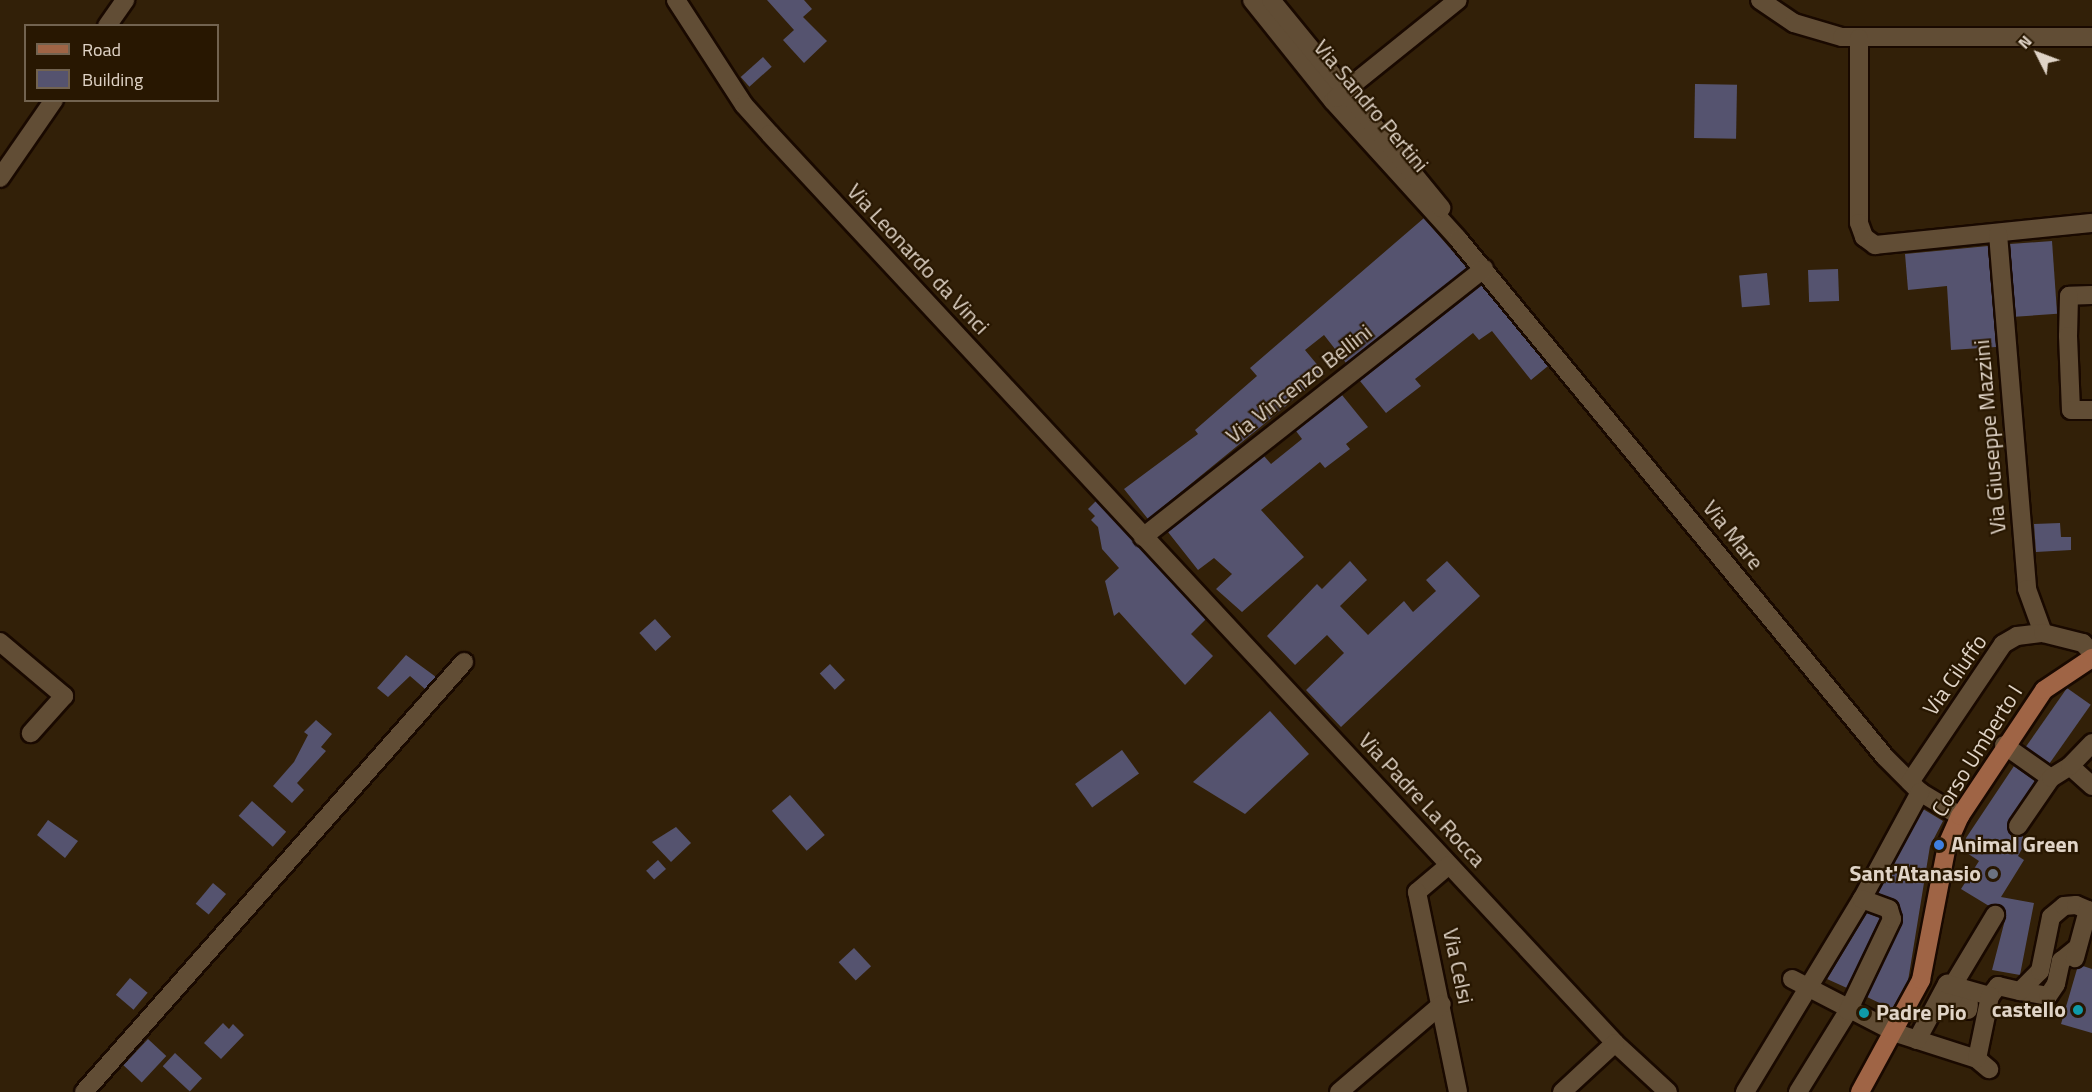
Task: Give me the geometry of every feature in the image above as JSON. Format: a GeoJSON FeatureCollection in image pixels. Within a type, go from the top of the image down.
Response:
{"type":"FeatureCollection","features":[{"type":"Feature","properties":{"kind":"main road","name":"Corso Umberto I"},"geometry":{"type":"LineString","coordinates":[[1860,1092],[1896,1033],[1921,980],[1947,845],[1960,816],[2004,745],[2044,690],[2092,658]]}},
{"type":"Feature","properties":{"kind":"street"},"geometry":{"type":"LineString","coordinates":[[108,24],[125,0]]}},
{"type":"Feature","properties":{"kind":"street","name":"Via Leonardo da Vinci"},"geometry":{"type":"LineString","coordinates":[[676,0],[757,119],[1143,537]]}},
{"type":"Feature","properties":{"kind":"street"},"geometry":{"type":"LineString","coordinates":[[1339,96],[1458,0]]}},
{"type":"Feature","properties":{"kind":"street"},"geometry":{"type":"LineString","coordinates":[[1760,0],[1807,28],[1859,38],[2092,37]]}},
{"type":"Feature","properties":{"kind":"street","name":"Via Sandro Pertini"},"geometry":{"type":"LineString","coordinates":[[1262,2],[1339,96],[1440,205],[1458,238],[1484,269]]}},
{"type":"Feature","properties":{"kind":"street"},"geometry":{"type":"LineString","coordinates":[[1859,38],[1859,223],[1864,237],[1875,245],[2092,223]]}},
{"type":"Feature","properties":{"kind":"street"},"geometry":{"type":"LineString","coordinates":[[0,178],[53,102]]}},
{"type":"Feature","properties":{"kind":"street","name":"Via Giuseppe Mazzini"},"geometry":{"type":"LineString","coordinates":[[1998,234],[2027,589],[2043,633]]}},
{"type":"Feature","properties":{"kind":"street","name":"Via Vincenzo Bellini"},"geometry":{"type":"LineString","coordinates":[[1143,537],[1484,269]]}},
{"type":"Feature","properties":{"kind":"street","name":"Via Mare"},"geometry":{"type":"LineString","coordinates":[[1484,269],[1885,758],[1915,787],[1960,816]]}},
{"type":"Feature","properties":{"kind":"street"},"geometry":{"type":"LineString","coordinates":[[2092,295],[2069,296],[2068,336],[2071,410],[2092,410]]}},
{"type":"Feature","properties":{"kind":"street","name":"Via Padre La Rocca"},"geometry":{"type":"LineString","coordinates":[[1143,537],[1615,1043],[1668,1092]]}},
{"type":"Feature","properties":{"kind":"street","name":"Via Ciluffo"},"geometry":{"type":"LineString","coordinates":[[1745,1092],[1863,899],[1915,787],[2003,644],[2018,636],[2043,633],[2083,643],[2092,653]]}},
{"type":"Feature","properties":{"kind":"street"},"geometry":{"type":"LineString","coordinates":[[0,642],[64,696],[32,733]]}},
{"type":"Feature","properties":{"kind":"street"},"geometry":{"type":"LineString","coordinates":[[84,1092],[464,662]]}},
{"type":"Feature","properties":{"kind":"street"},"geometry":{"type":"LineString","coordinates":[[2018,826],[2051,778],[2070,766],[2092,743]]}},
{"type":"Feature","properties":{"kind":"street"},"geometry":{"type":"LineString","coordinates":[[2004,745],[2051,778]]}},
{"type":"Feature","properties":{"kind":"street"},"geometry":{"type":"LineString","coordinates":[[2070,766],[2092,786]]}},
{"type":"Feature","properties":{"kind":"street","name":"Via Celsi"},"geometry":{"type":"LineString","coordinates":[[1449,865],[1417,892],[1442,1004],[1458,1092]]}},
{"type":"Feature","properties":{"kind":"street"},"geometry":{"type":"LineString","coordinates":[[1798,1092],[1848,1011],[1892,919],[1889,909],[1863,899]]}},
{"type":"Feature","properties":{"kind":"street"},"geometry":{"type":"LineString","coordinates":[[1928,1033],[1998,986],[2020,991],[2048,996],[2056,984],[2061,961],[2076,953],[2088,910],[2076,905],[2064,906],[2051,917],[2040,971],[2020,991]]}},
{"type":"Feature","properties":{"kind":"street"},"geometry":{"type":"LineString","coordinates":[[1792,979],[1848,1011],[1896,1033],[1928,1033],[1983,1064],[1963,1008],[1995,915]]}},
{"type":"Feature","properties":{"kind":"street"},"geometry":{"type":"LineString","coordinates":[[1339,1092],[1442,1004]]}},
{"type":"Feature","properties":{"kind":"street"},"geometry":{"type":"LineString","coordinates":[[1562,1092],[1615,1043]]}},
{"type":"Feature","properties":{"kind":"building"},"geometry":{"type":"Polygon","coordinates":[[[767,0],[804,0],[812,9],[803,17],[827,41],[804,63],[783,40],[794,30],[767,0]]]}},
{"type":"Feature","properties":{"kind":"building"},"geometry":{"type":"Polygon","coordinates":[[[763,57],[772,67],[749,87],[741,77],[763,57]]]}},
{"type":"Feature","properties":{"kind":"building"},"geometry":{"type":"Polygon","coordinates":[[[1695,84],[1737,85],[1736,139],[1694,138],[1695,84]]]}},
{"type":"Feature","properties":{"kind":"building"},"geometry":{"type":"Polygon","coordinates":[[[1424,218],[1467,268],[1346,363],[1324,335],[1305,350],[1325,374],[1148,519],[1124,489],[1198,434],[1195,430],[1257,376],[1250,368],[1424,218]]]}},
{"type":"Feature","properties":{"kind":"building"},"geometry":{"type":"Polygon","coordinates":[[[2052,241],[2057,314],[2015,317],[2010,244],[2052,241]]]}},
{"type":"Feature","properties":{"kind":"building"},"geometry":{"type":"Polygon","coordinates":[[[1988,246],[1996,347],[1951,350],[1947,286],[1908,290],[1905,254],[1988,246]]]}},
{"type":"Feature","properties":{"kind":"building"},"geometry":{"type":"Polygon","coordinates":[[[1838,269],[1839,301],[1809,302],[1808,270],[1838,269]]]}},
{"type":"Feature","properties":{"kind":"building"},"geometry":{"type":"Polygon","coordinates":[[[1767,273],[1770,305],[1742,307],[1739,275],[1767,273]]]}},
{"type":"Feature","properties":{"kind":"building"},"geometry":{"type":"Polygon","coordinates":[[[1482,285],[1548,366],[1531,380],[1492,331],[1479,340],[1473,333],[1415,379],[1421,386],[1386,413],[1360,381],[1482,285]]]}},
{"type":"Feature","properties":{"kind":"building"},"geometry":{"type":"Polygon","coordinates":[[[1342,395],[1368,427],[1346,444],[1350,449],[1325,468],[1320,462],[1261,510],[1304,557],[1242,612],[1216,589],[1232,574],[1214,558],[1198,570],[1168,532],[1264,456],[1271,464],[1302,439],[1296,431],[1342,395]]]}},
{"type":"Feature","properties":{"kind":"building"},"geometry":{"type":"Polygon","coordinates":[[[1096,501],[1206,619],[1191,634],[1213,656],[1185,685],[1119,612],[1114,616],[1105,581],[1119,568],[1102,549],[1098,527],[1091,520],[1095,516],[1088,509],[1096,501]]]}},
{"type":"Feature","properties":{"kind":"building"},"geometry":{"type":"Polygon","coordinates":[[[2060,523],[2061,537],[2071,537],[2071,550],[2036,552],[2034,524],[2060,523]]]}},
{"type":"Feature","properties":{"kind":"building"},"geometry":{"type":"Polygon","coordinates":[[[1350,561],[1367,580],[1340,606],[1368,635],[1404,601],[1413,612],[1436,591],[1426,580],[1447,561],[1480,596],[1341,727],[1306,690],[1344,653],[1327,635],[1295,665],[1267,636],[1317,584],[1322,589],[1350,561]]]}},
{"type":"Feature","properties":{"kind":"building"},"geometry":{"type":"Polygon","coordinates":[[[655,619],[671,637],[655,651],[639,633],[655,619]]]}},
{"type":"Feature","properties":{"kind":"building"},"geometry":{"type":"Polygon","coordinates":[[[406,655],[436,677],[425,689],[410,676],[388,697],[377,688],[406,655]]]}},
{"type":"Feature","properties":{"kind":"building"},"geometry":{"type":"Polygon","coordinates":[[[830,664],[845,680],[835,690],[820,674],[830,664]]]}},
{"type":"Feature","properties":{"kind":"building"},"geometry":{"type":"Polygon","coordinates":[[[2067,688],[2091,705],[2049,764],[2026,747],[2067,688]]]}},
{"type":"Feature","properties":{"kind":"building"},"geometry":{"type":"Polygon","coordinates":[[[1270,711],[1309,754],[1245,814],[1193,782],[1270,711]]]}},
{"type":"Feature","properties":{"kind":"building"},"geometry":{"type":"Polygon","coordinates":[[[316,720],[332,734],[321,747],[326,751],[297,783],[304,790],[292,803],[273,786],[294,762],[308,735],[304,732],[316,720]]]}},
{"type":"Feature","properties":{"kind":"building"},"geometry":{"type":"Polygon","coordinates":[[[1122,750],[1139,773],[1092,808],[1075,784],[1122,750]]]}},
{"type":"Feature","properties":{"kind":"building"},"geometry":{"type":"Polygon","coordinates":[[[2014,766],[2035,781],[2007,825],[2011,835],[2023,836],[2023,847],[2018,856],[2024,860],[2001,897],[2034,903],[2020,975],[1992,970],[2006,916],[2004,909],[1996,904],[1989,906],[1961,889],[1979,861],[1964,851],[1966,838],[2014,766]]]}},
{"type":"Feature","properties":{"kind":"building"},"geometry":{"type":"Polygon","coordinates":[[[790,795],[825,835],[807,851],[772,811],[790,795]]]}},
{"type":"Feature","properties":{"kind":"building"},"geometry":{"type":"Polygon","coordinates":[[[252,801],[286,832],[273,847],[239,816],[252,801]]]}},
{"type":"Feature","properties":{"kind":"building"},"geometry":{"type":"Polygon","coordinates":[[[1923,809],[1943,821],[1930,846],[1908,981],[1892,1009],[1867,997],[1902,923],[1898,902],[1878,893],[1923,809]]]}},
{"type":"Feature","properties":{"kind":"building"},"geometry":{"type":"Polygon","coordinates":[[[48,820],[78,841],[65,858],[37,835],[48,820]]]}},
{"type":"Feature","properties":{"kind":"building"},"geometry":{"type":"Polygon","coordinates":[[[676,827],[691,843],[671,862],[652,842],[676,827]]]}},
{"type":"Feature","properties":{"kind":"building"},"geometry":{"type":"Polygon","coordinates":[[[658,860],[666,869],[654,880],[646,871],[658,860]]]}},
{"type":"Feature","properties":{"kind":"building"},"geometry":{"type":"Polygon","coordinates":[[[213,883],[226,894],[209,915],[196,904],[213,883]]]}},
{"type":"Feature","properties":{"kind":"building"},"geometry":{"type":"Polygon","coordinates":[[[1867,913],[1880,918],[1847,988],[1827,979],[1867,913]]]}},
{"type":"Feature","properties":{"kind":"building"},"geometry":{"type":"Polygon","coordinates":[[[854,948],[871,966],[856,981],[839,962],[854,948]]]}},
{"type":"Feature","properties":{"kind":"building","name":"castello"},"geometry":{"type":"Polygon","coordinates":[[[2083,966],[2092,969],[2092,1033],[2061,1024],[2077,969],[2083,966]]]}},
{"type":"Feature","properties":{"kind":"building"},"geometry":{"type":"Polygon","coordinates":[[[130,978],[148,993],[133,1010],[116,995],[130,978]]]}},
{"type":"Feature","properties":{"kind":"building"},"geometry":{"type":"Polygon","coordinates":[[[223,1023],[229,1029],[233,1024],[244,1035],[221,1059],[204,1043],[223,1023]]]}},
{"type":"Feature","properties":{"kind":"building"},"geometry":{"type":"Polygon","coordinates":[[[148,1039],[166,1056],[142,1082],[123,1065],[148,1039]]]}},
{"type":"Feature","properties":{"kind":"building"},"geometry":{"type":"Polygon","coordinates":[[[175,1053],[202,1078],[190,1091],[163,1066],[175,1053]]]}},
{"type":"Feature","properties":{"kind":"place","name":"Animal Green"},"geometry":{"type":"Point","coordinates":[1939,845]}},
{"type":"Feature","properties":{"kind":"place","name":"Sant'Atanasio"},"geometry":{"type":"Point","coordinates":[1993,874]}},
{"type":"Feature","properties":{"kind":"place","name":"castello"},"geometry":{"type":"Point","coordinates":[2078,1010]}},
{"type":"Feature","properties":{"kind":"place","name":"Padre Pio"},"geometry":{"type":"Point","coordinates":[1864,1013]}}]}
